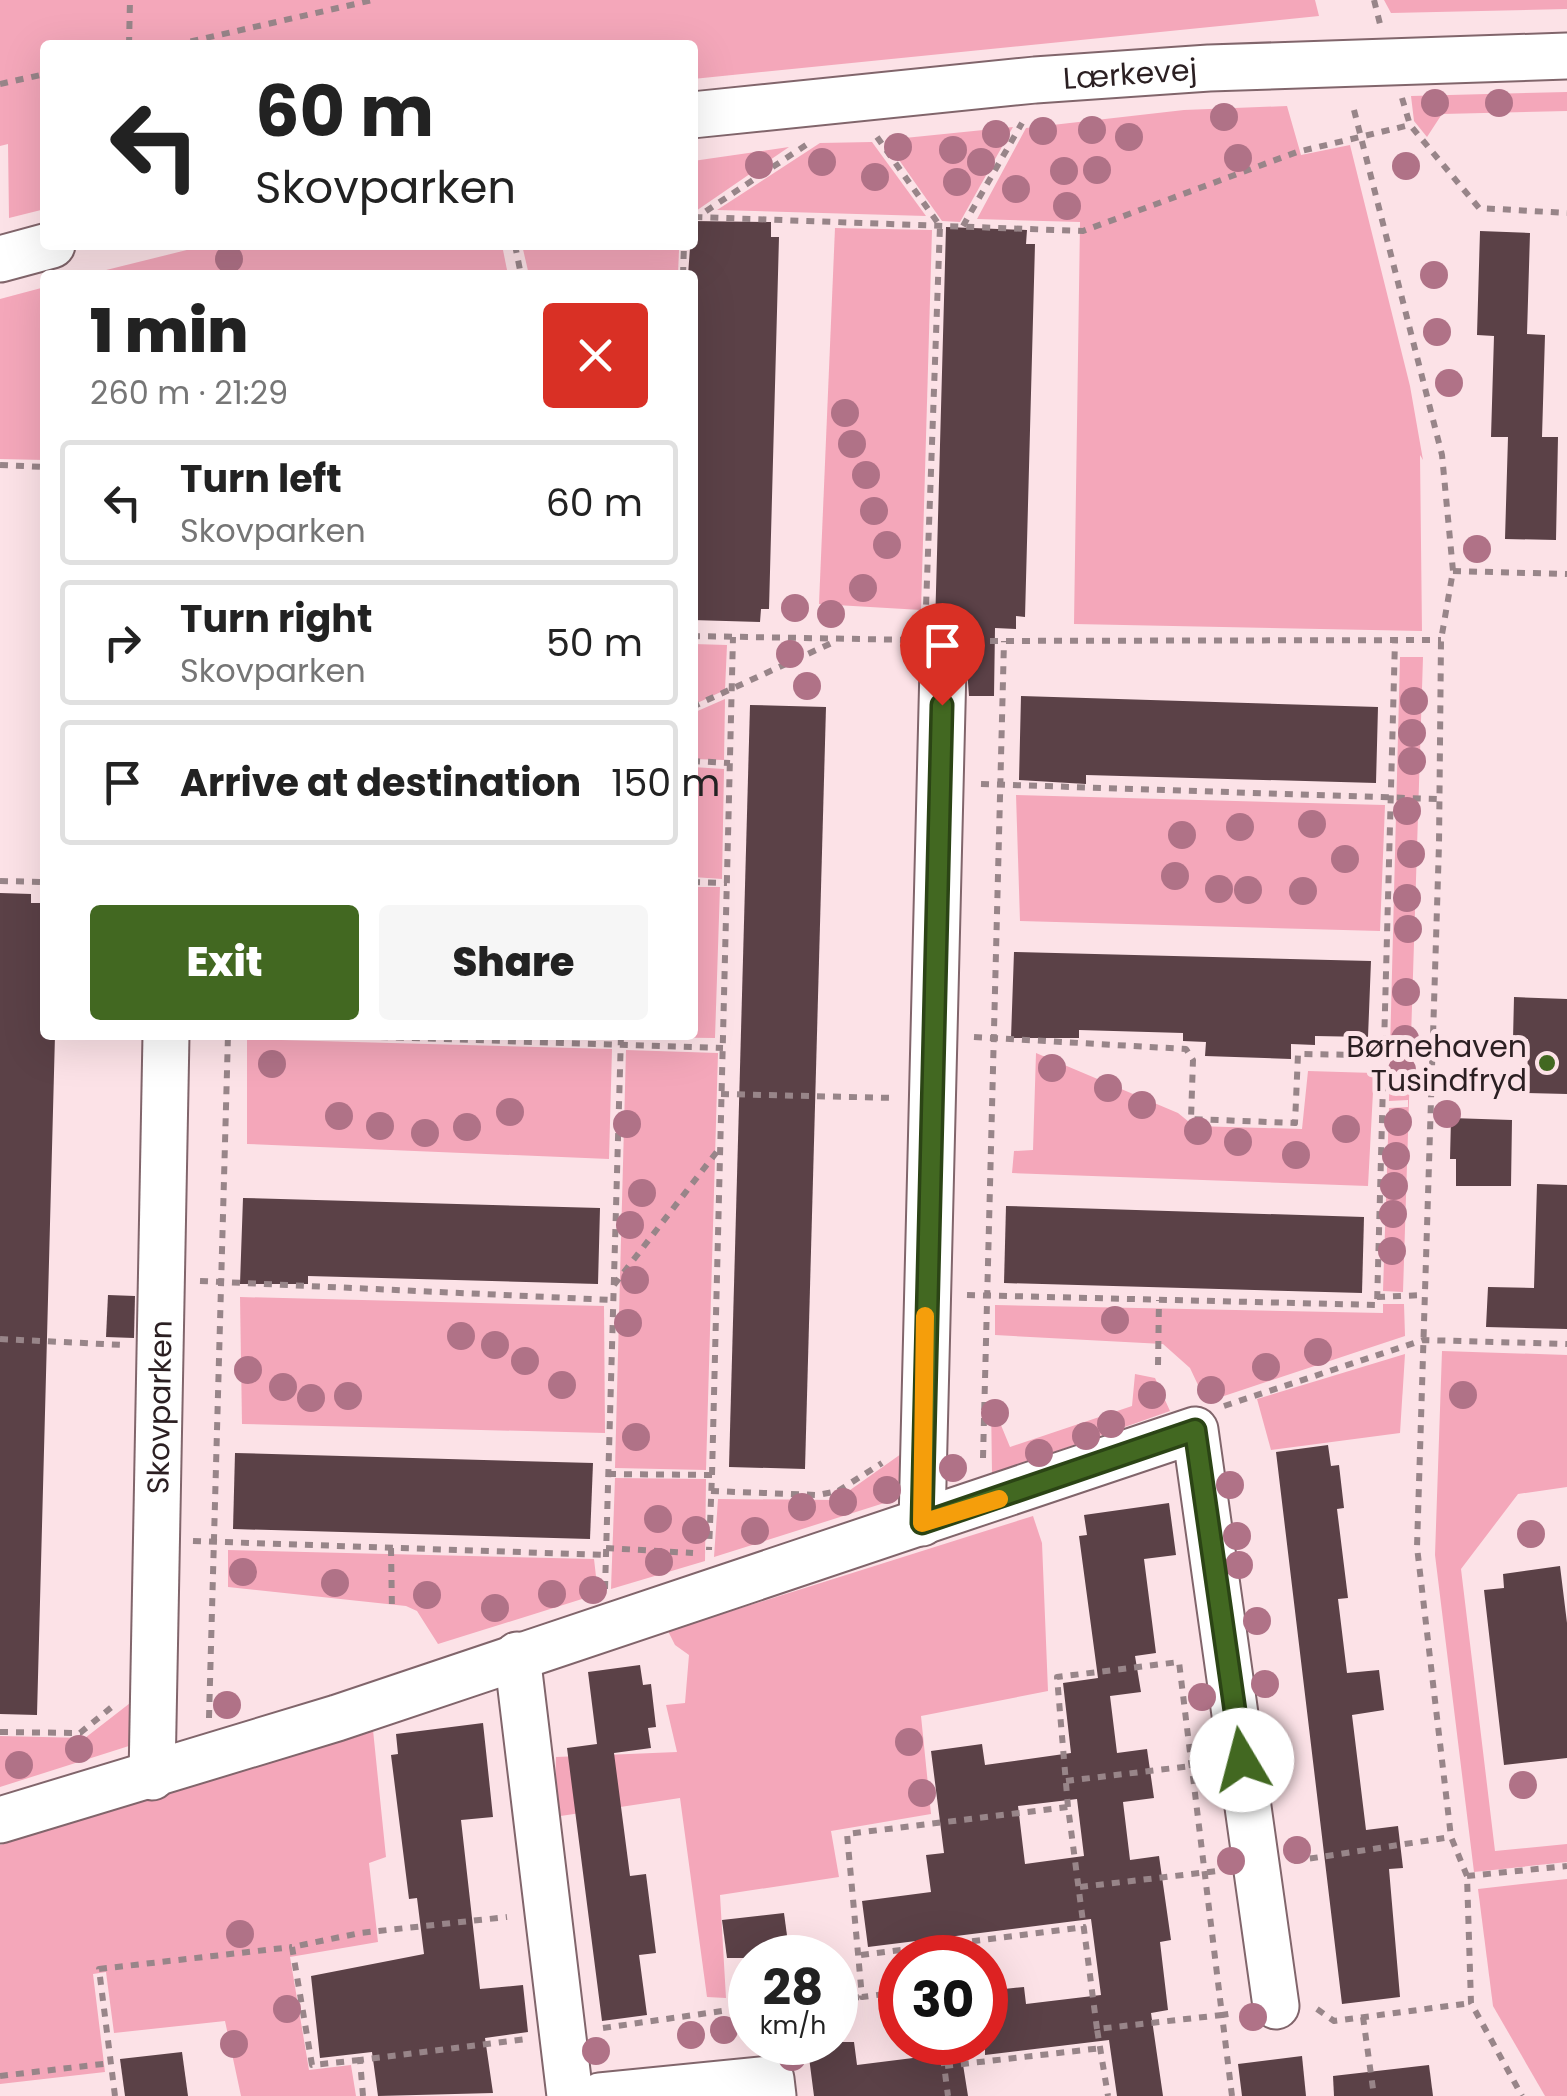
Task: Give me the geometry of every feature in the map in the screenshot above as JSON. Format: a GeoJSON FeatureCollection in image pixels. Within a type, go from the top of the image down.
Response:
{"type":"FeatureCollection","features":[{"type":"Feature","properties":{"kind":"street","name":"Lærkevej"},"geometry":{"type":"LineString","coordinates":[[698,115],[1036,80],[1567,56]]}},
{"type":"Feature","properties":{"kind":"street"},"geometry":{"type":"LineString","coordinates":[[0,259],[40,248]]}},
{"type":"Feature","properties":{"kind":"street"},"geometry":{"type":"LineString","coordinates":[[922,1523],[942,647]]}},
{"type":"Feature","properties":{"kind":"street","name":"Skovparken"},"geometry":{"type":"LineString","coordinates":[[152,1777],[166,1040]]}},
{"type":"Feature","properties":{"kind":"street"},"geometry":{"type":"LineString","coordinates":[[0,1820],[208,1759],[1195,1430],[1276,2006]]}},
{"type":"Feature","properties":{"kind":"street"},"geometry":{"type":"LineString","coordinates":[[516,1655],[570,2096]]}},
{"type":"Feature","properties":{"kind":"street"},"geometry":{"type":"LineString","coordinates":[[600,2096],[771,2078],[773,2096]]}},
{"type":"Feature","properties":{"kind":"path"},"geometry":{"type":"LineString","coordinates":[[129,40],[130,0]]}},
{"type":"Feature","properties":{"kind":"path"},"geometry":{"type":"LineString","coordinates":[[197,40],[373,0]]}},
{"type":"Feature","properties":{"kind":"path"},"geometry":{"type":"LineString","coordinates":[[1374,0],[1410,124],[1479,208],[1567,213]]}},
{"type":"Feature","properties":{"kind":"path"},"geometry":{"type":"LineString","coordinates":[[0,84],[40,75]]}},
{"type":"Feature","properties":{"kind":"path"},"geometry":{"type":"LineString","coordinates":[[963,226],[1023,122],[1036,80]]}},
{"type":"Feature","properties":{"kind":"path"},"geometry":{"type":"LineString","coordinates":[[698,215],[821,135],[836,100],[940,226],[942,647]]}},
{"type":"Feature","properties":{"kind":"path"},"geometry":{"type":"LineString","coordinates":[[1354,110],[1442,455],[1453,571],[1440,640],[1439,799],[1417,1547],[1451,1837],[1466,1876],[1471,2003],[1522,2096]]}},
{"type":"Feature","properties":{"kind":"path"},"geometry":{"type":"LineString","coordinates":[[698,217],[1083,230],[1297,152],[1410,124]]}},
{"type":"Feature","properties":{"kind":"path"},"geometry":{"type":"LineString","coordinates":[[0,465],[40,467]]}},
{"type":"Feature","properties":{"kind":"path"},"geometry":{"type":"LineString","coordinates":[[1453,571],[1567,574]]}},
{"type":"Feature","properties":{"kind":"path"},"geometry":{"type":"LineString","coordinates":[[698,636],[842,638],[942,647],[1004,641],[1440,640]]}},
{"type":"Feature","properties":{"kind":"path"},"geometry":{"type":"LineString","coordinates":[[156,1539],[391,1548],[685,1550],[709,1558],[733,637]]}},
{"type":"Feature","properties":{"kind":"path"},"geometry":{"type":"LineString","coordinates":[[698,704],[842,638]]}},
{"type":"Feature","properties":{"kind":"path"},"geometry":{"type":"LineString","coordinates":[[926,1294],[1377,1305],[1395,640]]}},
{"type":"Feature","properties":{"kind":"path"},"geometry":{"type":"LineString","coordinates":[[982,1504],[1004,641]]}},
{"type":"Feature","properties":{"kind":"path"},"geometry":{"type":"LineString","coordinates":[[698,762],[730,763]]}},
{"type":"Feature","properties":{"kind":"path"},"geometry":{"type":"LineString","coordinates":[[940,782],[1439,799]]}},
{"type":"Feature","properties":{"kind":"path"},"geometry":{"type":"LineString","coordinates":[[0,881],[40,882]]}},
{"type":"Feature","properties":{"kind":"path"},"geometry":{"type":"LineString","coordinates":[[698,882],[727,882]]}},
{"type":"Feature","properties":{"kind":"path"},"geometry":{"type":"LineString","coordinates":[[933,1036],[1186,1048],[1192,1060],[1191,1119],[1296,1123],[1298,1054],[1431,1056]]}},
{"type":"Feature","properties":{"kind":"path"},"geometry":{"type":"LineString","coordinates":[[208,1759],[228,1040]]}},
{"type":"Feature","properties":{"kind":"path"},"geometry":{"type":"LineString","coordinates":[[468,1040],[723,1048]]}},
{"type":"Feature","properties":{"kind":"path"},"geometry":{"type":"LineString","coordinates":[[602,1626],[620,1040]]}},
{"type":"Feature","properties":{"kind":"path"},"geometry":{"type":"LineString","coordinates":[[722,1094],[931,1098]]}},
{"type":"Feature","properties":{"kind":"path"},"geometry":{"type":"LineString","coordinates":[[614,1286],[720,1148]]}},
{"type":"Feature","properties":{"kind":"path"},"geometry":{"type":"LineString","coordinates":[[161,1279],[613,1300]]}},
{"type":"Feature","properties":{"kind":"path"},"geometry":{"type":"LineString","coordinates":[[1377,1297],[1424,1295]]}},
{"type":"Feature","properties":{"kind":"path"},"geometry":{"type":"LineString","coordinates":[[1158,1300],[1158,1365]]}},
{"type":"Feature","properties":{"kind":"path"},"geometry":{"type":"LineString","coordinates":[[0,1339],[160,1346]]}},
{"type":"Feature","properties":{"kind":"path"},"geometry":{"type":"LineString","coordinates":[[1195,1430],[1228,1404],[1423,1340],[1567,1344]]}},
{"type":"Feature","properties":{"kind":"path"},"geometry":{"type":"LineString","coordinates":[[711,1491],[828,1493],[921,1438]]}},
{"type":"Feature","properties":{"kind":"path"},"geometry":{"type":"LineString","coordinates":[[608,1474],[712,1474]]}},
{"type":"Feature","properties":{"kind":"path"},"geometry":{"type":"LineString","coordinates":[[391,1548],[392,1612]]}},
{"type":"Feature","properties":{"kind":"path"},"geometry":{"type":"LineString","coordinates":[[1108,2096],[1068,1807],[1057,1677],[1179,1662],[1232,2096]]}},
{"type":"Feature","properties":{"kind":"path"},"geometry":{"type":"LineString","coordinates":[[0,1732],[80,1733],[134,1690],[154,1689]]}},
{"type":"Feature","properties":{"kind":"path"},"geometry":{"type":"LineString","coordinates":[[1066,1781],[1242,1760]]}},
{"type":"Feature","properties":{"kind":"path"},"geometry":{"type":"LineString","coordinates":[[862,1997],[847,1834],[1068,1807]]}},
{"type":"Feature","properties":{"kind":"path"},"geometry":{"type":"LineString","coordinates":[[1466,1876],[1567,1866]]}},
{"type":"Feature","properties":{"kind":"path"},"geometry":{"type":"LineString","coordinates":[[115,2096],[99,1969],[548,1912]]}},
{"type":"Feature","properties":{"kind":"path"},"geometry":{"type":"LineString","coordinates":[[860,1955],[1086,1927]]}},
{"type":"Feature","properties":{"kind":"path"},"geometry":{"type":"LineString","coordinates":[[292,1947],[312,2065],[728,2010]]}},
{"type":"Feature","properties":{"kind":"path"},"geometry":{"type":"LineString","coordinates":[[858,1997],[878,1995]]}},
{"type":"Feature","properties":{"kind":"path"},"geometry":{"type":"LineString","coordinates":[[1097,2028],[1276,2006],[1312,2006],[1334,2021],[1471,2003]]}},
{"type":"Feature","properties":{"kind":"path"},"geometry":{"type":"LineString","coordinates":[[1363,2017],[1374,2096]]}},
{"type":"Feature","properties":{"kind":"path"},"geometry":{"type":"LineString","coordinates":[[948,2096],[944,2066],[1102,2048]]}},
{"type":"Feature","properties":{"kind":"path"},"geometry":{"type":"LineString","coordinates":[[360,2060],[363,2096]]}},
{"type":"Feature","properties":{"kind":"path"},"geometry":{"type":"LineString","coordinates":[[0,2076],[111,2064]]}},
{"type":"Feature","properties":{"kind":"shaded area"},"geometry":{"type":"Polygon","coordinates":[[[0,0],[1315,0],[1319,16],[698,78],[698,40],[40,40],[40,210],[9,218],[8,144],[0,146],[0,0]]]}},
{"type":"Feature","properties":{"kind":"shaded area"},"geometry":{"type":"Polygon","coordinates":[[[1384,0],[1567,0],[1567,9],[1391,13],[1384,0]]]}},
{"type":"Feature","properties":{"kind":"shaded area"},"geometry":{"type":"Polygon","coordinates":[[[1567,92],[1567,111],[1442,114],[1427,137],[1414,121],[1411,96],[1567,92]]]}},
{"type":"Feature","properties":{"kind":"shaded area"},"geometry":{"type":"Polygon","coordinates":[[[1287,106],[1301,155],[1350,145],[1410,386],[1423,460],[1420,455],[1422,631],[1074,624],[1080,222],[977,219],[1026,128],[1184,110],[1287,106]]]}},
{"type":"Feature","properties":{"kind":"shaded area"},"geometry":{"type":"Polygon","coordinates":[[[1013,127],[960,222],[942,221],[885,140],[1013,127]]]}},
{"type":"Feature","properties":{"kind":"shaded area"},"geometry":{"type":"Polygon","coordinates":[[[872,142],[926,216],[717,210],[820,143],[872,142]]]}},
{"type":"Feature","properties":{"kind":"shaded area"},"geometry":{"type":"Polygon","coordinates":[[[789,147],[698,210],[698,160],[789,147]]]}},
{"type":"Feature","properties":{"kind":"shaded area"},"geometry":{"type":"Polygon","coordinates":[[[835,228],[932,230],[921,610],[819,604],[835,228]]]}},
{"type":"Feature","properties":{"kind":"shaded area"},"geometry":{"type":"Polygon","coordinates":[[[187,250],[503,250],[507,270],[106,270],[187,250]]]}},
{"type":"Feature","properties":{"kind":"shaded area"},"geometry":{"type":"Polygon","coordinates":[[[523,250],[679,250],[678,270],[528,270],[523,250]]]}},
{"type":"Feature","properties":{"kind":"shaded area"},"geometry":{"type":"Polygon","coordinates":[[[40,288],[40,460],[0,459],[0,299],[40,288]]]}},
{"type":"Feature","properties":{"kind":"shaded area"},"geometry":{"type":"Polygon","coordinates":[[[698,644],[727,645],[725,690],[698,703],[698,644]]]}},
{"type":"Feature","properties":{"kind":"shaded area"},"geometry":{"type":"Polygon","coordinates":[[[1400,657],[1423,657],[1403,1292],[1383,1291],[1389,1108],[1408,1107],[1408,1100],[1389,1101],[1390,1060],[1408,1061],[1409,1052],[1390,1051],[1400,657]]]}},
{"type":"Feature","properties":{"kind":"shaded area"},"geometry":{"type":"Polygon","coordinates":[[[725,699],[724,760],[698,759],[698,711],[725,699]]]}},
{"type":"Feature","properties":{"kind":"shaded area"},"geometry":{"type":"Polygon","coordinates":[[[698,767],[724,769],[722,879],[698,877],[698,767]]]}},
{"type":"Feature","properties":{"kind":"shaded area"},"geometry":{"type":"Polygon","coordinates":[[[1016,795],[1385,805],[1380,931],[1020,921],[1016,795]]]}},
{"type":"Feature","properties":{"kind":"shaded area"},"geometry":{"type":"Polygon","coordinates":[[[698,887],[720,887],[715,1038],[698,1038],[698,887]]]}},
{"type":"Feature","properties":{"kind":"shaded area"},"geometry":{"type":"Polygon","coordinates":[[[247,1040],[612,1049],[609,1159],[247,1144],[247,1040]]]}},
{"type":"Feature","properties":{"kind":"shaded area"},"geometry":{"type":"Polygon","coordinates":[[[626,1050],[718,1053],[706,1470],[615,1468],[626,1050]]]}},
{"type":"Feature","properties":{"kind":"shaded area"},"geometry":{"type":"Polygon","coordinates":[[[1036,1053],[1178,1113],[1194,1126],[1302,1129],[1308,1071],[1374,1073],[1368,1186],[1012,1173],[1014,1151],[1033,1150],[1036,1053]]]}},
{"type":"Feature","properties":{"kind":"shaded area"},"geometry":{"type":"Polygon","coordinates":[[[240,1297],[604,1306],[605,1433],[242,1424],[240,1297]]]}},
{"type":"Feature","properties":{"kind":"shaded area"},"geometry":{"type":"Polygon","coordinates":[[[1383,1304],[1404,1304],[1405,1336],[1206,1402],[1190,1368],[1163,1344],[995,1335],[995,1305],[1383,1313],[1383,1304]]]}},
{"type":"Feature","properties":{"kind":"shaded area"},"geometry":{"type":"Polygon","coordinates":[[[1442,1351],[1567,1355],[1567,1487],[1518,1494],[1461,1569],[1495,1851],[1567,1844],[1567,1862],[1474,1872],[1435,1555],[1442,1351]]]}},
{"type":"Feature","properties":{"kind":"shaded area"},"geometry":{"type":"Polygon","coordinates":[[[1405,1354],[1400,1433],[1271,1450],[1257,1399],[1405,1354]]]}},
{"type":"Feature","properties":{"kind":"shaded area"},"geometry":{"type":"Polygon","coordinates":[[[1135,1374],[1155,1378],[1170,1411],[992,1474],[991,1401],[1010,1447],[1132,1406],[1135,1374]]]}},
{"type":"Feature","properties":{"kind":"shaded area"},"geometry":{"type":"Polygon","coordinates":[[[901,1454],[900,1498],[714,1557],[718,1499],[836,1500],[901,1454]]]}},
{"type":"Feature","properties":{"kind":"shaded area"},"geometry":{"type":"Polygon","coordinates":[[[615,1478],[706,1479],[705,1561],[611,1589],[615,1478]]]}},
{"type":"Feature","properties":{"kind":"shaded area"},"geometry":{"type":"Polygon","coordinates":[[[1033,1516],[1042,1543],[1048,1691],[921,1716],[931,1814],[831,1831],[839,1877],[720,1895],[726,1998],[707,1997],[680,1798],[554,1817],[556,1757],[677,1752],[666,1705],[685,1703],[689,1655],[675,1645],[668,1631],[1033,1516]]]}},
{"type":"Feature","properties":{"kind":"shaded area"},"geometry":{"type":"Polygon","coordinates":[[[228,1550],[594,1559],[598,1594],[438,1644],[417,1611],[406,1606],[228,1587],[228,1550]]]}},
{"type":"Feature","properties":{"kind":"shaded area"},"geometry":{"type":"Polygon","coordinates":[[[134,1700],[132,1745],[0,1787],[0,1736],[85,1738],[134,1700]]]}},
{"type":"Feature","properties":{"kind":"shaded area"},"geometry":{"type":"Polygon","coordinates":[[[373,1730],[386,1857],[369,1863],[378,1942],[290,1957],[309,2070],[351,2065],[356,2096],[241,2096],[225,2021],[114,2033],[106,1972],[93,1974],[105,2072],[0,2084],[0,1845],[373,1730]]]}},
{"type":"Feature","properties":{"kind":"shaded area"},"geometry":{"type":"Polygon","coordinates":[[[1567,1879],[1567,2096],[1545,2096],[1493,2006],[1478,1889],[1567,1879]]]}},
{"type":"Feature","properties":{"kind":"building"},"geometry":{"type":"Polygon","coordinates":[[[698,221],[771,222],[771,237],[779,237],[769,609],[761,609],[760,622],[698,620],[698,270],[688,270],[690,250],[698,250],[698,221]]]}},
{"type":"Feature","properties":{"kind":"building"},"geometry":{"type":"Polygon","coordinates":[[[946,227],[1027,230],[1026,244],[1035,244],[1025,617],[1016,616],[1016,629],[995,628],[994,696],[969,696],[966,655],[950,642],[949,627],[935,627],[946,227]]]}},
{"type":"Feature","properties":{"kind":"building"},"geometry":{"type":"Polygon","coordinates":[[[1480,231],[1530,233],[1527,334],[1545,335],[1542,437],[1558,437],[1556,540],[1505,539],[1508,437],[1491,437],[1494,336],[1477,335],[1480,231]]]}},
{"type":"Feature","properties":{"kind":"building"},"geometry":{"type":"Polygon","coordinates":[[[1021,696],[1378,707],[1376,783],[1086,775],[1086,784],[1019,780],[1021,696]]]}},
{"type":"Feature","properties":{"kind":"building"},"geometry":{"type":"Polygon","coordinates":[[[750,705],[826,707],[805,1469],[729,1467],[750,705]]]}},
{"type":"Feature","properties":{"kind":"building"},"geometry":{"type":"Polygon","coordinates":[[[0,893],[31,894],[31,903],[40,903],[40,1040],[55,1040],[37,1715],[0,1714],[0,893]]]}},
{"type":"Feature","properties":{"kind":"building"},"geometry":{"type":"Polygon","coordinates":[[[1014,952],[1371,961],[1368,1037],[1315,1036],[1315,1045],[1291,1044],[1291,1059],[1205,1056],[1206,1042],[1183,1041],[1183,1033],[1079,1030],[1079,1038],[1011,1038],[1014,952]]]}},
{"type":"Feature","properties":{"kind":"building","name":"Børnehaven Tusindfryd"},"geometry":{"type":"Polygon","coordinates":[[[1514,997],[1567,999],[1567,1094],[1527,1093],[1528,1039],[1513,1039],[1514,997]]]}},
{"type":"Feature","properties":{"kind":"building"},"geometry":{"type":"Polygon","coordinates":[[[1451,1118],[1512,1120],[1511,1186],[1456,1186],[1456,1159],[1450,1159],[1451,1118]]]}},
{"type":"Feature","properties":{"kind":"building"},"geometry":{"type":"Polygon","coordinates":[[[1537,1184],[1567,1185],[1567,1329],[1486,1327],[1488,1287],[1534,1288],[1537,1184]]]}},
{"type":"Feature","properties":{"kind":"building"},"geometry":{"type":"Polygon","coordinates":[[[243,1198],[600,1208],[598,1284],[308,1276],[308,1284],[240,1284],[243,1198]]]}},
{"type":"Feature","properties":{"kind":"building"},"geometry":{"type":"Polygon","coordinates":[[[1006,1206],[1364,1217],[1362,1293],[1004,1283],[1006,1206]]]}},
{"type":"Feature","properties":{"kind":"building"},"geometry":{"type":"Polygon","coordinates":[[[108,1295],[135,1296],[134,1338],[106,1337],[108,1295]]]}},
{"type":"Feature","properties":{"kind":"building"},"geometry":{"type":"Polygon","coordinates":[[[1328,1445],[1331,1466],[1339,1465],[1344,1508],[1337,1509],[1348,1598],[1338,1599],[1347,1673],[1379,1670],[1384,1710],[1352,1715],[1366,1830],[1398,1826],[1403,1868],[1389,1869],[1400,1997],[1342,2004],[1276,1452],[1328,1445]]]}},
{"type":"Feature","properties":{"kind":"building"},"geometry":{"type":"Polygon","coordinates":[[[235,1453],[593,1463],[590,1539],[233,1529],[235,1453]]]}},
{"type":"Feature","properties":{"kind":"building"},"geometry":{"type":"Polygon","coordinates":[[[1169,1503],[1176,1555],[1144,1559],[1156,1653],[1135,1656],[1141,1692],[1110,1696],[1117,1753],[1147,1749],[1154,1798],[1123,1802],[1130,1860],[1159,1856],[1171,1940],[1160,1942],[1168,2010],[1151,2013],[1163,2096],[1117,2096],[1109,2040],[1008,2052],[1008,1989],[1024,1987],[1026,2004],[1101,1995],[1091,1919],[964,1935],[878,1935],[878,1946],[868,1947],[862,1901],[931,1892],[926,1855],[944,1853],[931,1751],[982,1744],[985,1765],[1071,1753],[1063,1683],[1098,1678],[1079,1536],[1087,1535],[1084,1515],[1169,1503]],[[1077,1799],[1018,1806],[1025,1864],[1084,1856],[1077,1799]]]}},
{"type":"Feature","properties":{"kind":"building"},"geometry":{"type":"Polygon","coordinates":[[[1560,1566],[1567,1623],[1567,1758],[1504,1765],[1484,1590],[1504,1588],[1503,1574],[1560,1566]]]}},
{"type":"Feature","properties":{"kind":"building"},"geometry":{"type":"Polygon","coordinates":[[[640,1665],[643,1685],[651,1684],[656,1727],[648,1728],[651,1748],[614,1753],[630,1876],[646,1874],[656,1953],[639,1955],[647,2015],[602,2021],[567,1748],[597,1744],[588,1672],[640,1665]]]}},
{"type":"Feature","properties":{"kind":"building"},"geometry":{"type":"Polygon","coordinates":[[[483,1723],[493,1817],[461,1820],[480,1989],[523,1985],[528,2032],[485,2038],[493,2093],[378,2096],[372,2052],[320,2058],[311,1976],[424,1954],[417,1898],[409,1899],[391,1755],[398,1754],[396,1734],[483,1723]]]}},
{"type":"Feature","properties":{"kind":"building"},"geometry":{"type":"Polygon","coordinates":[[[784,1913],[787,1935],[728,1935],[727,1958],[722,1920],[784,1913]]]}},
{"type":"Feature","properties":{"kind":"building"},"geometry":{"type":"Polygon","coordinates":[[[182,2052],[188,2096],[125,2096],[120,2059],[182,2052]]]}},
{"type":"Feature","properties":{"kind":"building"},"geometry":{"type":"Polygon","coordinates":[[[1302,2056],[1306,2096],[1242,2096],[1238,2064],[1302,2056]]]}},
{"type":"Feature","properties":{"kind":"building"},"geometry":{"type":"Polygon","coordinates":[[[878,2062],[963,2065],[968,2096],[814,2096],[810,2065],[878,2062]]]}},
{"type":"Feature","properties":{"kind":"building"},"geometry":{"type":"Polygon","coordinates":[[[1429,2065],[1433,2096],[1334,2096],[1333,2076],[1429,2065]]]}},
{"type":"Feature","properties":{"kind":"slow traffic"},"geometry":{"type":"LineString","coordinates":[[925,1316],[922,1523],[999,1499]]}},
{"type":"Feature","properties":{"kind":"place","name":"Børnehaven Tusindfryd"},"geometry":{"type":"Point","coordinates":[1547,1063]}},
{"type":"Feature","properties":{"kind":"route"},"geometry":{"type":"LineString","coordinates":[[942,705],[921,1438],[922,1523],[1195,1430],[1242,1760]]}}]}
